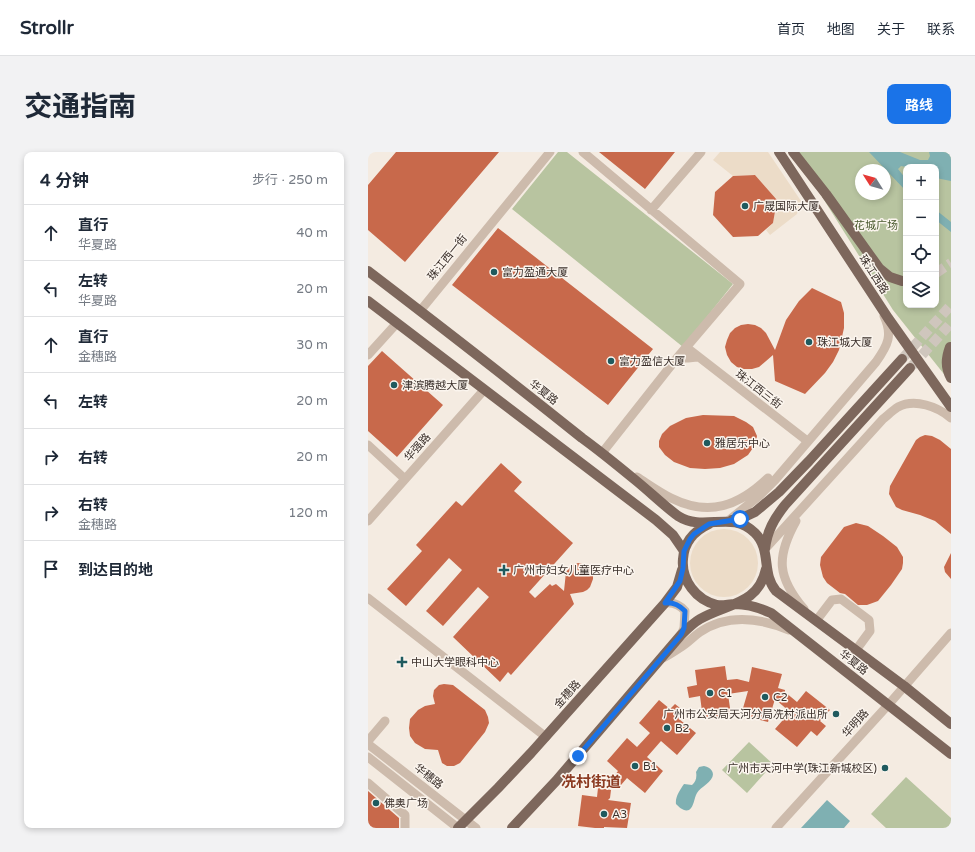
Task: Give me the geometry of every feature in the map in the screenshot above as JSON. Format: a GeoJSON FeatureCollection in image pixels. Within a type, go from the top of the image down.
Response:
{"type":"FeatureCollection","features":[{"type":"Feature","properties":{"kind":"main road","name":"珠江西路"},"geometry":{"type":"LineString","coordinates":[[779,152],[880,305],[951,407]]}},
{"type":"Feature","properties":{"kind":"main road"},"geometry":{"type":"LineString","coordinates":[[793,152],[826,194],[879,268],[890,277],[902,281]]}},
{"type":"Feature","properties":{"kind":"main road","name":"华夏路"},"geometry":{"type":"LineString","coordinates":[[368,271],[602,453],[685,520],[709,524],[728,521],[740,523],[748,528],[755,534],[765,549],[768,577],[776,591],[904,686],[951,724]]}},
{"type":"Feature","properties":{"kind":"main road"},"geometry":{"type":"LineString","coordinates":[[368,301],[652,518],[673,535],[684,551]]}},
{"type":"Feature","properties":{"kind":"main road"},"geometry":{"type":"LineString","coordinates":[[950,347],[946,364],[951,378]]}},
{"type":"Feature","properties":{"kind":"main road"},"geometry":{"type":"LineString","coordinates":[[728,521],[740,519],[754,512],[779,492],[902,359]]}},
{"type":"Feature","properties":{"kind":"main road"},"geometry":{"type":"LineString","coordinates":[[765,549],[766,540],[771,526],[785,505],[910,368]]}},
{"type":"Feature","properties":{"kind":"main road"},"geometry":{"type":"LineString","coordinates":[[652,518],[664,504]]}},
{"type":"Feature","properties":{"kind":"main road","name":"华夏路"},"geometry":{"type":"LineString","coordinates":[[709,524],[694,534],[684,551],[684,576],[692,589],[703,598],[723,606],[736,604],[748,599],[755,593],[763,581],[767,568]]}},
{"type":"Feature","properties":{"kind":"main road","name":"金穗路"},"geometry":{"type":"LineString","coordinates":[[458,828],[546,737],[665,603],[677,587],[683,568]]}},
{"type":"Feature","properties":{"kind":"main road"},"geometry":{"type":"LineString","coordinates":[[512,828],[556,781],[681,635],[698,619],[736,604]]}},
{"type":"Feature","properties":{"kind":"main road","name":"华夏路"},"geometry":{"type":"LineString","coordinates":[[736,604],[760,608],[776,616],[951,754]]}},
{"type":"Feature","properties":{"kind":"street","name":"珠江西一街"},"geometry":{"type":"LineString","coordinates":[[420,311],[550,152]]}},
{"type":"Feature","properties":{"kind":"street"},"geometry":{"type":"LineString","coordinates":[[583,152],[740,284],[677,358],[602,453]]}},
{"type":"Feature","properties":{"kind":"street"},"geometry":{"type":"LineString","coordinates":[[651,210],[702,152]]}},
{"type":"Feature","properties":{"kind":"street"},"geometry":{"type":"LineString","coordinates":[[728,521],[763,492],[884,351],[888,342],[888,331],[887,322],[880,305]]}},
{"type":"Feature","properties":{"kind":"street"},"geometry":{"type":"LineString","coordinates":[[368,355],[397,323]]}},
{"type":"Feature","properties":{"kind":"street","name":"珠江西三街"},"geometry":{"type":"LineString","coordinates":[[686,347],[806,440]]}},
{"type":"Feature","properties":{"kind":"street"},"geometry":{"type":"LineString","coordinates":[[677,358],[697,357]]}},
{"type":"Feature","properties":{"kind":"street","name":"华强路"},"geometry":{"type":"LineString","coordinates":[[368,521],[484,390]]}},
{"type":"Feature","properties":{"kind":"street"},"geometry":{"type":"LineString","coordinates":[[765,549],[883,419],[900,406],[910,404],[928,406],[942,411],[951,418]]}},
{"type":"Feature","properties":{"kind":"street"},"geometry":{"type":"LineString","coordinates":[[614,463],[671,498],[693,506],[717,508],[734,503],[751,493],[816,431]]}},
{"type":"Feature","properties":{"kind":"street"},"geometry":{"type":"LineString","coordinates":[[368,445],[405,479]]}},
{"type":"Feature","properties":{"kind":"street"},"geometry":{"type":"LineString","coordinates":[[809,501],[790,531],[786,541],[782,559],[783,574],[797,600],[813,618],[832,600],[840,599],[869,620],[870,631],[856,650]]}},
{"type":"Feature","properties":{"kind":"street"},"geometry":{"type":"LineString","coordinates":[[368,598],[546,737]]}},
{"type":"Feature","properties":{"kind":"street"},"geometry":{"type":"LineString","coordinates":[[665,603],[674,603],[685,611],[684,628],[681,635]]}},
{"type":"Feature","properties":{"kind":"street"},"geometry":{"type":"LineString","coordinates":[[660,660],[681,648],[700,632],[710,626],[731,620],[743,618],[756,619],[769,622],[798,633]]}},
{"type":"Feature","properties":{"kind":"street","name":"华明路"},"geometry":{"type":"LineString","coordinates":[[776,828],[889,704],[951,633]]}},
{"type":"Feature","properties":{"kind":"street"},"geometry":{"type":"LineString","coordinates":[[368,742],[385,721]]}},
{"type":"Feature","properties":{"kind":"street","name":"华穗路"},"geometry":{"type":"LineString","coordinates":[[368,742],[476,828]]}},
{"type":"Feature","properties":{"kind":"street","name":"华穗路"},"geometry":{"type":"LineString","coordinates":[[368,757],[458,828]]}},
{"type":"Feature","properties":{"kind":"street"},"geometry":{"type":"LineString","coordinates":[[368,783],[406,815],[405,828]]}},
{"type":"Feature","properties":{"kind":"green space"},"geometry":{"type":"Polygon","coordinates":[[[558,152],[567,152],[733,284],[683,347],[512,209],[558,152]]]}},
{"type":"Feature","properties":{"kind":"green space","name":"花城广场"},"geometry":{"type":"Polygon","coordinates":[[[794,152],[951,152],[951,383],[893,310],[794,152]]]}},
{"type":"Feature","properties":{"kind":"green space"},"geometry":{"type":"Polygon","coordinates":[[[749,742],[773,764],[747,793],[722,770],[749,742]]]}},
{"type":"Feature","properties":{"kind":"green space"},"geometry":{"type":"Polygon","coordinates":[[[906,777],[951,818],[951,828],[886,828],[871,814],[906,777]]]}},
{"type":"Feature","properties":{"kind":"shaded area"},"geometry":{"type":"Polygon","coordinates":[[[720,152],[768,152],[801,201],[797,214],[770,235],[766,230],[773,223],[777,200],[755,175],[733,176],[713,160],[720,152]]]}},
{"type":"Feature","properties":{"kind":"shaded area"},"geometry":{"type":"Polygon","coordinates":[[[724,529],[737,532],[748,539],[755,550],[758,563],[755,576],[748,587],[737,594],[724,597],[711,594],[700,587],[693,576],[690,563],[693,550],[700,539],[711,532],[724,529]]]}},
{"type":"Feature","properties":{"kind":"water"},"geometry":{"type":"Polygon","coordinates":[[[869,152],[900,152],[920,160],[928,160],[930,156],[929,152],[951,152],[951,181],[939,179],[939,164],[903,164],[903,166],[901,166],[898,169],[903,175],[903,188],[891,175],[891,164],[880,164],[869,152]]]}},
{"type":"Feature","properties":{"kind":"water"},"geometry":{"type":"Polygon","coordinates":[[[939,212],[951,222],[951,232],[939,222],[939,212]]]}},
{"type":"Feature","properties":{"kind":"water"},"geometry":{"type":"Polygon","coordinates":[[[704,766],[712,771],[713,774],[711,780],[699,790],[691,809],[683,810],[676,804],[678,794],[684,784],[693,784],[699,767],[704,766]]]}},
{"type":"Feature","properties":{"kind":"water"},"geometry":{"type":"Polygon","coordinates":[[[827,800],[850,821],[844,828],[801,828],[827,800]]]}},
{"type":"Feature","properties":{"kind":"building"},"geometry":{"type":"Polygon","coordinates":[[[396,152],[499,152],[405,262],[368,230],[368,185],[396,152]]]}},
{"type":"Feature","properties":{"kind":"building"},"geometry":{"type":"Polygon","coordinates":[[[599,152],[675,152],[645,189],[599,152]]]}},
{"type":"Feature","properties":{"kind":"building","name":"广晟国际大厦"},"geometry":{"type":"Polygon","coordinates":[[[755,175],[777,200],[773,223],[758,236],[733,237],[713,215],[715,192],[733,176],[755,175]]]}},
{"type":"Feature","properties":{"kind":"building"},"geometry":{"type":"Polygon","coordinates":[[[498,228],[653,349],[608,405],[452,285],[498,228]]]}},
{"type":"Feature","properties":{"kind":"building","name":"珠江城大厦"},"geometry":{"type":"Polygon","coordinates":[[[812,288],[841,302],[844,313],[844,328],[839,350],[833,362],[825,373],[805,394],[775,381],[773,355],[759,367],[752,369],[737,367],[731,362],[725,347],[730,333],[735,328],[748,324],[761,328],[766,333],[775,350],[786,320],[799,301],[812,288]]]}},
{"type":"Feature","properties":{"kind":"building","name":"津滨腾越大厦"},"geometry":{"type":"Polygon","coordinates":[[[382,351],[443,405],[397,457],[368,431],[368,366],[382,351]]]}},
{"type":"Feature","properties":{"kind":"building","name":"雅居乐中心"},"geometry":{"type":"Polygon","coordinates":[[[703,415],[734,416],[753,427],[757,436],[755,445],[748,455],[734,464],[720,468],[705,469],[690,468],[674,462],[665,455],[659,447],[659,441],[662,434],[670,426],[686,418],[703,415]]]}},
{"type":"Feature","properties":{"kind":"building"},"geometry":{"type":"Polygon","coordinates":[[[925,435],[932,436],[940,440],[951,449],[951,534],[935,521],[896,507],[889,494],[890,486],[916,440],[925,435]]]}},
{"type":"Feature","properties":{"kind":"building"},"geometry":{"type":"Polygon","coordinates":[[[501,463],[522,482],[514,491],[573,543],[529,592],[535,598],[550,584],[552,586],[556,584],[564,591],[566,572],[571,566],[578,563],[589,567],[593,575],[593,579],[587,590],[570,594],[574,604],[511,675],[508,672],[500,682],[453,637],[489,597],[478,587],[443,626],[426,611],[462,570],[449,558],[406,606],[387,589],[422,551],[416,545],[456,501],[462,506],[501,463]]]}},
{"type":"Feature","properties":{"kind":"building"},"geometry":{"type":"Polygon","coordinates":[[[856,523],[868,526],[883,536],[897,547],[903,557],[902,569],[891,585],[878,601],[867,605],[858,605],[845,594],[840,593],[827,583],[823,577],[820,565],[821,557],[844,527],[856,523]]]}},
{"type":"Feature","properties":{"kind":"building"},"geometry":{"type":"Polygon","coordinates":[[[951,553],[951,579],[945,572],[944,567],[951,553]]]}},
{"type":"Feature","properties":{"kind":"building"},"geometry":{"type":"Polygon","coordinates":[[[725,666],[727,680],[737,679],[749,682],[752,667],[782,674],[778,688],[785,690],[785,692],[797,702],[806,691],[830,710],[820,721],[826,726],[817,736],[811,731],[797,747],[775,729],[790,712],[775,699],[768,722],[741,715],[748,691],[728,694],[731,715],[703,719],[700,696],[689,698],[687,687],[697,685],[695,670],[725,666]]]}},
{"type":"Feature","properties":{"kind":"building"},"geometry":{"type":"Polygon","coordinates":[[[439,685],[453,685],[485,710],[489,723],[485,732],[460,763],[454,766],[447,766],[442,763],[438,750],[425,749],[415,743],[410,736],[409,728],[410,719],[418,710],[425,706],[435,704],[433,696],[434,690],[439,685]]]}},
{"type":"Feature","properties":{"kind":"building"},"geometry":{"type":"Polygon","coordinates":[[[659,700],[670,709],[675,704],[685,712],[679,719],[696,733],[677,755],[661,741],[647,757],[663,771],[645,793],[627,778],[621,785],[619,785],[612,779],[618,771],[607,761],[627,738],[637,747],[650,733],[639,723],[659,700]]]}},
{"type":"Feature","properties":{"kind":"building","name":"A3"},"geometry":{"type":"Polygon","coordinates":[[[598,788],[611,790],[610,798],[608,800],[631,803],[627,828],[595,828],[578,826],[582,795],[597,797],[598,788]]]}},
{"type":"Feature","properties":{"kind":"building","name":"佛奥广场"},"geometry":{"type":"Polygon","coordinates":[[[368,791],[399,818],[399,828],[368,828],[368,791]]]}},
{"type":"Feature","properties":{"kind":"tunnel"},"geometry":{"type":"LineString","coordinates":[[938,272],[951,263]]}},
{"type":"Feature","properties":{"kind":"tunnel"},"geometry":{"type":"LineString","coordinates":[[902,359],[951,305]]}},
{"type":"Feature","properties":{"kind":"tunnel"},"geometry":{"type":"LineString","coordinates":[[912,366],[951,323]]}},
{"type":"Feature","properties":{"kind":"place","name":"广晟国际大厦"},"geometry":{"type":"Point","coordinates":[745,206]}},
{"type":"Feature","properties":{"kind":"place","name":"富力盈通大厦"},"geometry":{"type":"Point","coordinates":[494,272]}},
{"type":"Feature","properties":{"kind":"place","name":"珠江城大厦"},"geometry":{"type":"Point","coordinates":[809,342]}},
{"type":"Feature","properties":{"kind":"place","name":"富力盈信大厦"},"geometry":{"type":"Point","coordinates":[611,361]}},
{"type":"Feature","properties":{"kind":"place","name":"津滨腾越大厦"},"geometry":{"type":"Point","coordinates":[394,385]}},
{"type":"Feature","properties":{"kind":"place","name":"雅居乐中心"},"geometry":{"type":"Point","coordinates":[707,443]}},
{"type":"Feature","properties":{"kind":"place","name":"广州市妇女儿童医疗中心"},"geometry":{"type":"Point","coordinates":[504,570]}},
{"type":"Feature","properties":{"kind":"place","name":"中山大学眼科中心"},"geometry":{"type":"Point","coordinates":[402,662]}},
{"type":"Feature","properties":{"kind":"place","name":"C1"},"geometry":{"type":"Point","coordinates":[710,693]}},
{"type":"Feature","properties":{"kind":"place","name":"C2"},"geometry":{"type":"Point","coordinates":[765,697]}},
{"type":"Feature","properties":{"kind":"place","name":"广州市公安局天河分局冼村派出所"},"geometry":{"type":"Point","coordinates":[836,714]}},
{"type":"Feature","properties":{"kind":"place","name":"B2"},"geometry":{"type":"Point","coordinates":[667,728]}},
{"type":"Feature","properties":{"kind":"place","name":"B1"},"geometry":{"type":"Point","coordinates":[635,766]}},
{"type":"Feature","properties":{"kind":"place","name":"广州市天河中学(珠江新城校区)"},"geometry":{"type":"Point","coordinates":[885,768]}},
{"type":"Feature","properties":{"kind":"place","name":"佛奥广场"},"geometry":{"type":"Point","coordinates":[376,803]}},
{"type":"Feature","properties":{"kind":"place","name":"A3"},"geometry":{"type":"Point","coordinates":[604,814]}},
{"type":"Feature","properties":{"kind":"district","name":"冼村街道"},"geometry":{"type":"Point","coordinates":[591,782]}},
{"type":"Feature","properties":{"kind":"route"},"geometry":{"type":"LineString","coordinates":[[578,756],[681,635],[686,616],[685,611],[674,603],[665,603],[680,581],[683,568],[684,551],[690,539],[698,530],[709,524],[740,519]]}}]}
